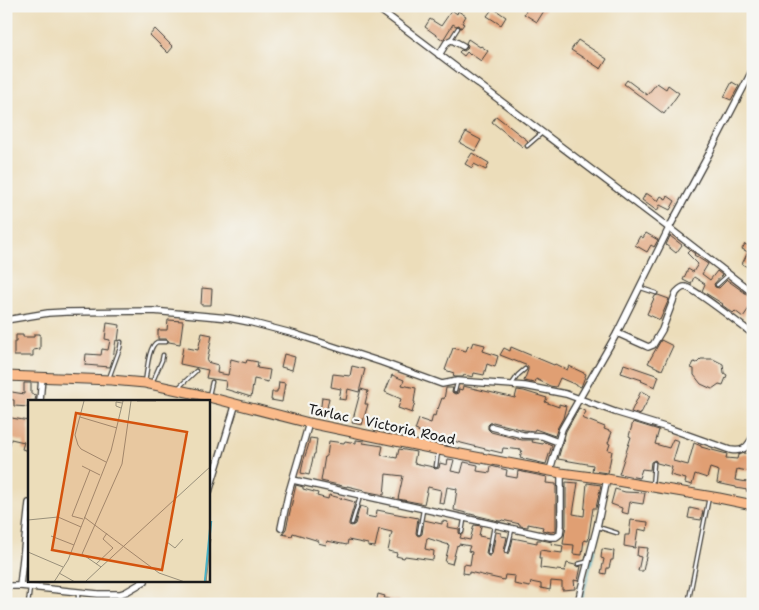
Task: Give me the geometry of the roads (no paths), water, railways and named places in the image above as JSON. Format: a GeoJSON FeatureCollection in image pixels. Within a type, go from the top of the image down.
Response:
{"type":"FeatureCollection","features":[{"type":"Feature","properties":{"kind":"main road","name":"Tarlac - Victoria Road"},"geometry":{"type":"LineString","coordinates":[[6,376],[109,380],[177,389],[309,422],[439,450],[561,473],[607,479],[753,505]]}},
{"type":"Feature","properties":{"kind":"street"},"geometry":{"type":"LineString","coordinates":[[375,6],[753,293]]}},
{"type":"Feature","properties":{"kind":"street"},"geometry":{"type":"LineString","coordinates":[[439,55],[447,42],[451,40],[463,46]]}},
{"type":"Feature","properties":{"kind":"street"},"geometry":{"type":"LineString","coordinates":[[550,470],[562,429],[617,333],[669,228],[753,69]]}},
{"type":"Feature","properties":{"kind":"street"},"geometry":{"type":"LineString","coordinates":[[617,333],[648,347],[652,345],[662,330],[676,293],[680,289],[688,287],[753,334]]}},
{"type":"Feature","properties":{"kind":"street"},"geometry":{"type":"LineString","coordinates":[[6,320],[48,313],[111,311],[153,311],[229,318],[295,334],[442,384],[458,382],[525,386],[566,394],[730,450],[745,449],[753,437]]}},
{"type":"Feature","properties":{"kind":"street"},"geometry":{"type":"LineString","coordinates":[[40,400],[42,377]]}},
{"type":"Feature","properties":{"kind":"street"},"geometry":{"type":"LineString","coordinates":[[210,489],[236,403]]}},
{"type":"Feature","properties":{"kind":"street"},"geometry":{"type":"LineString","coordinates":[[281,528],[309,422]]}},
{"type":"Feature","properties":{"kind":"street"},"geometry":{"type":"LineString","coordinates":[[492,427],[522,435],[536,435],[558,442]]}},
{"type":"Feature","properties":{"kind":"street"},"geometry":{"type":"LineString","coordinates":[[293,480],[512,529],[556,537],[560,534],[561,525],[561,473]]}},
{"type":"Feature","properties":{"kind":"street"},"geometry":{"type":"LineString","coordinates":[[578,604],[607,479]]}},
{"type":"Feature","properties":{"kind":"street"},"geometry":{"type":"LineString","coordinates":[[20,586],[28,512]]}},
{"type":"Feature","properties":{"kind":"street"},"geometry":{"type":"LineString","coordinates":[[6,586],[98,594],[122,594],[143,582]]}},
{"type":"Feature","properties":{"kind":"lane"},"geometry":{"type":"LineString","coordinates":[[451,40],[458,28]]}},
{"type":"Feature","properties":{"kind":"lane"},"geometry":{"type":"LineString","coordinates":[[526,146],[542,133]]}},
{"type":"Feature","properties":{"kind":"lane"},"geometry":{"type":"LineString","coordinates":[[717,285],[728,275]]}},
{"type":"Feature","properties":{"kind":"lane"},"geometry":{"type":"LineString","coordinates":[[639,288],[656,293]]}},
{"type":"Feature","properties":{"kind":"lane"},"geometry":{"type":"LineString","coordinates":[[109,380],[121,342]]}},
{"type":"Feature","properties":{"kind":"lane"},"geometry":{"type":"LineString","coordinates":[[148,384],[152,347],[157,343],[166,342]]}},
{"type":"Feature","properties":{"kind":"lane"},"geometry":{"type":"LineString","coordinates":[[148,384],[163,355]]}},
{"type":"Feature","properties":{"kind":"lane"},"geometry":{"type":"LineString","coordinates":[[511,385],[525,369]]}},
{"type":"Feature","properties":{"kind":"lane"},"geometry":{"type":"LineString","coordinates":[[177,389],[196,371]]}},
{"type":"Feature","properties":{"kind":"lane"},"geometry":{"type":"LineString","coordinates":[[209,397],[212,382]]}},
{"type":"Feature","properties":{"kind":"lane"},"geometry":{"type":"LineString","coordinates":[[455,391],[458,382]]}},
{"type":"Feature","properties":{"kind":"lane"},"geometry":{"type":"LineString","coordinates":[[436,466],[439,450]]}},
{"type":"Feature","properties":{"kind":"lane"},"geometry":{"type":"LineString","coordinates":[[652,487],[654,463]]}},
{"type":"Feature","properties":{"kind":"lane"},"geometry":{"type":"LineString","coordinates":[[352,523],[360,495]]}},
{"type":"Feature","properties":{"kind":"lane"},"geometry":{"type":"LineString","coordinates":[[688,604],[709,496]]}},
{"type":"Feature","properties":{"kind":"lane"},"geometry":{"type":"LineString","coordinates":[[419,532],[423,509]]}},
{"type":"Feature","properties":{"kind":"lane"},"geometry":{"type":"LineString","coordinates":[[462,532],[464,518]]}},
{"type":"Feature","properties":{"kind":"lane"},"geometry":{"type":"LineString","coordinates":[[489,553],[494,525]]}},
{"type":"Feature","properties":{"kind":"lane"},"geometry":{"type":"LineString","coordinates":[[597,527],[618,533]]}},
{"type":"Feature","properties":{"kind":"lane"},"geometry":{"type":"LineString","coordinates":[[507,551],[512,529]]}},
{"type":"Feature","properties":{"kind":"lane"},"geometry":{"type":"LineString","coordinates":[[578,564],[588,562]]}},
{"type":"Feature","properties":{"kind":"lane"},"geometry":{"type":"LineString","coordinates":[[28,604],[30,587]]}},
{"type":"Feature","properties":{"kind":"lane"},"geometry":{"type":"LineString","coordinates":[[78,592],[78,604]]}},
{"type":"Feature","properties":{"kind":"waterway"},"geometry":{"type":"LineString","coordinates":[[582,599],[604,512]]}}]}
